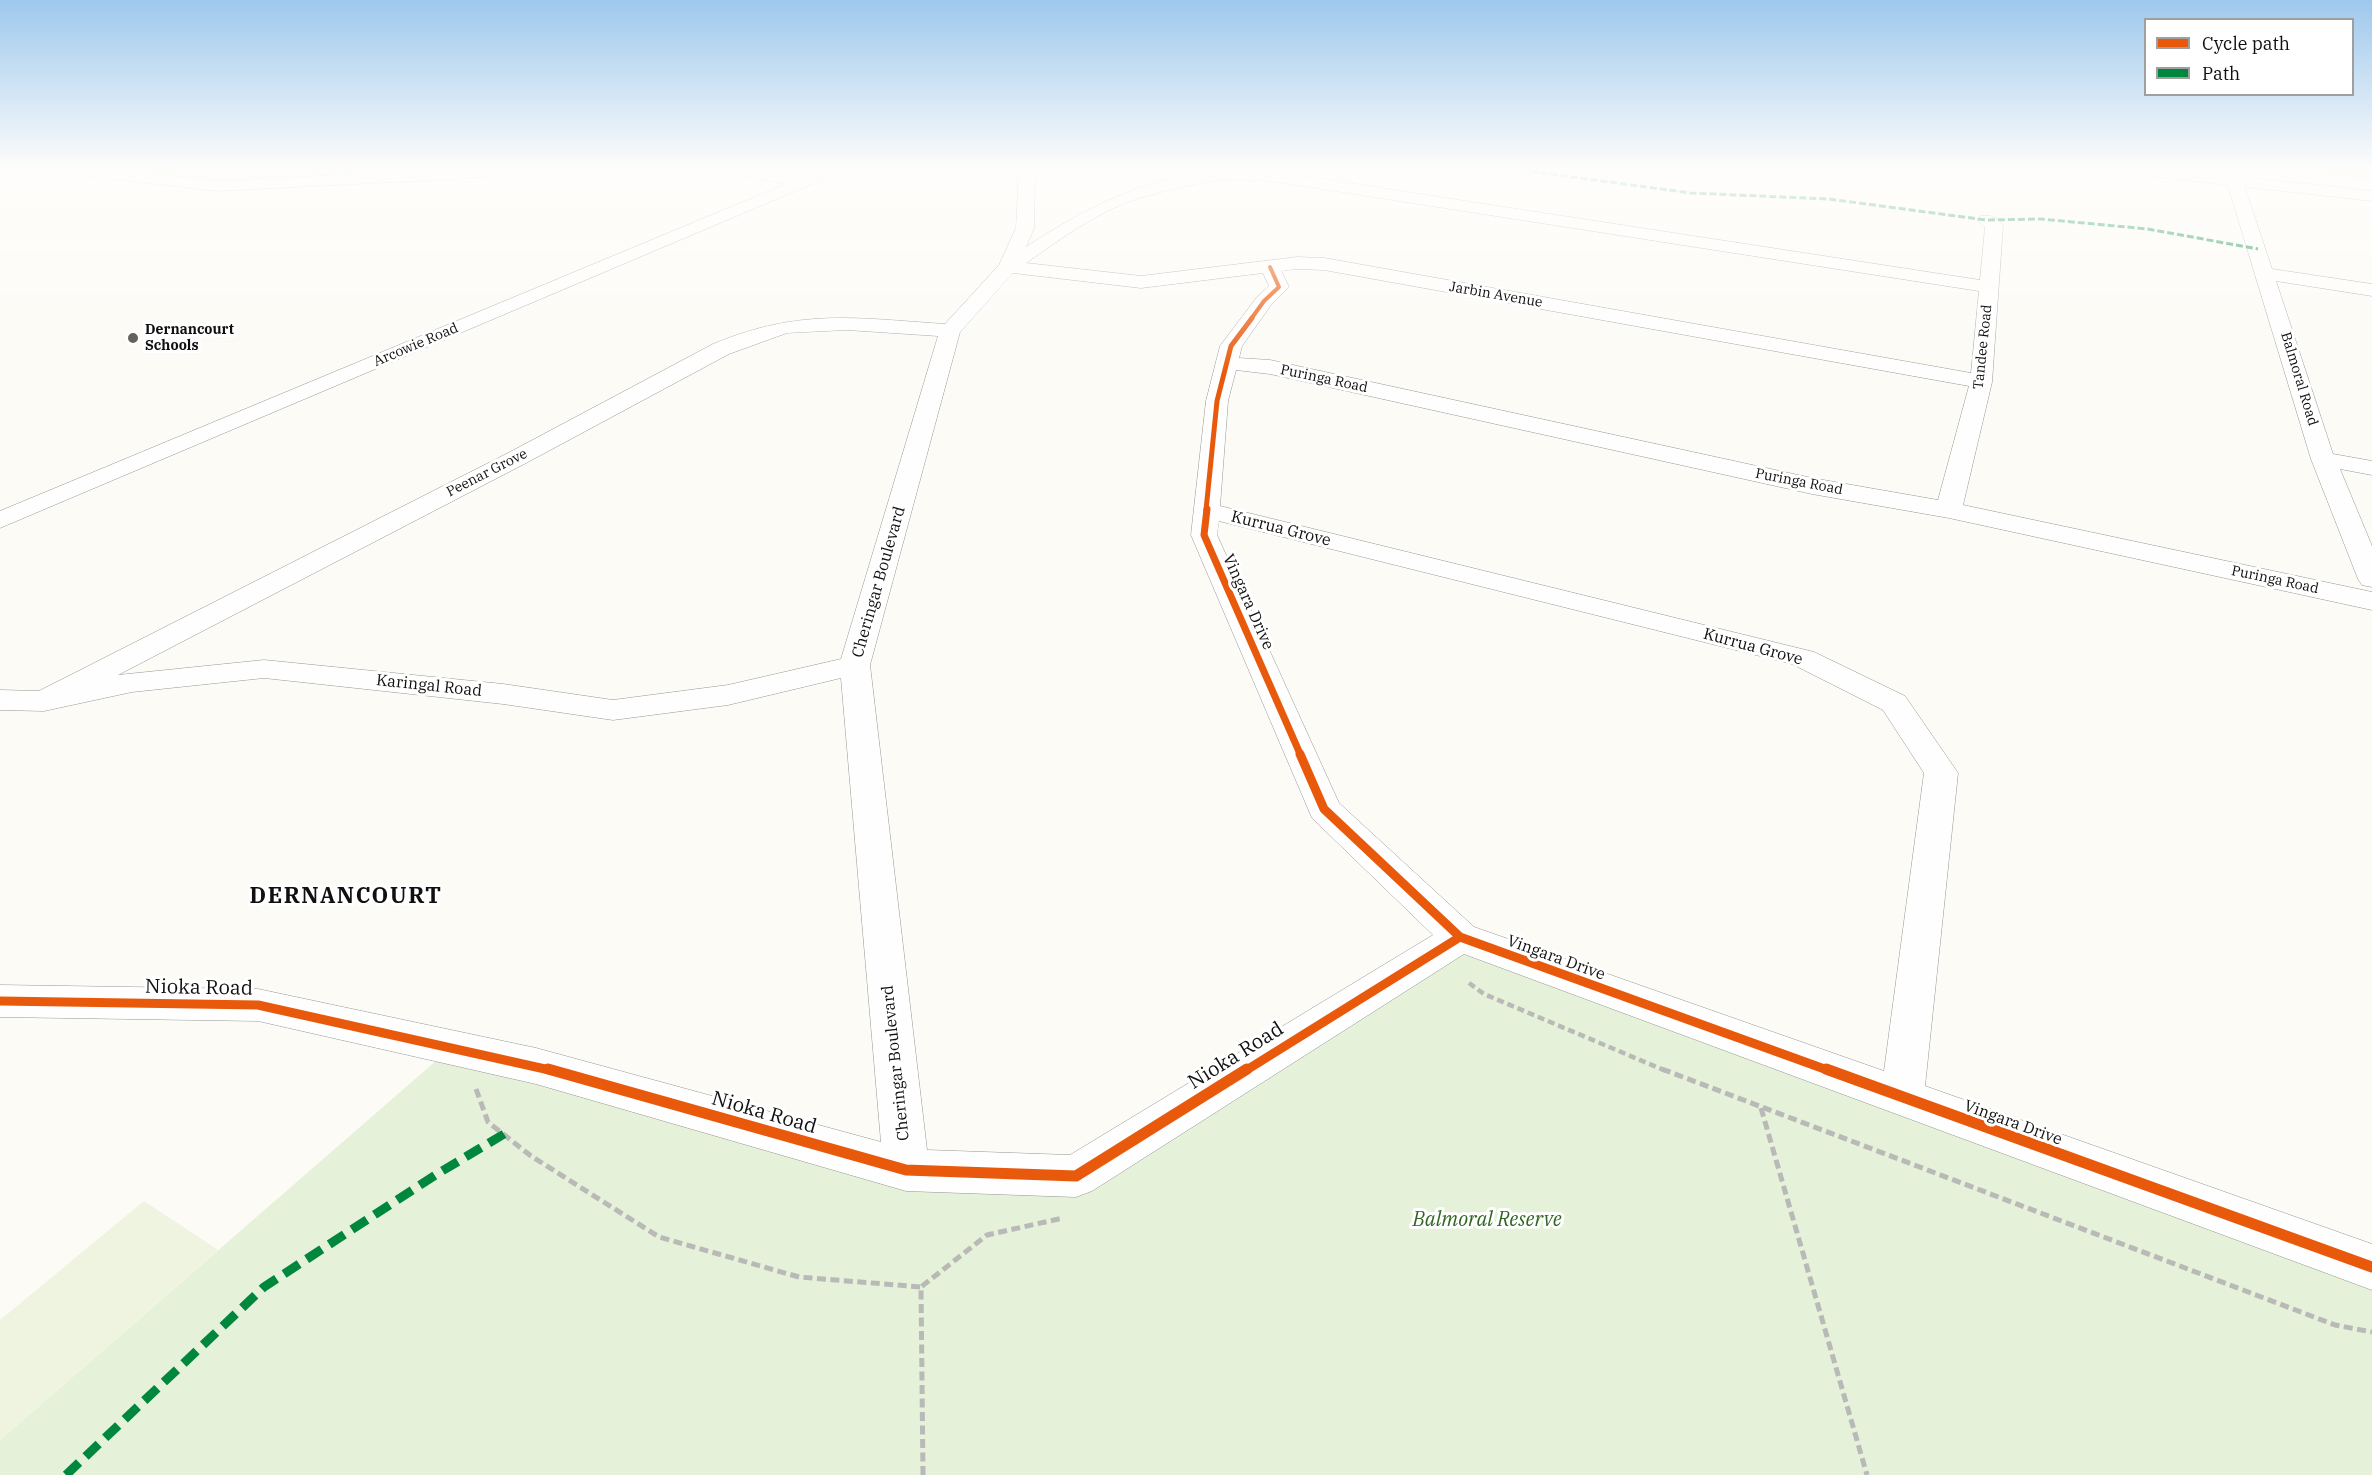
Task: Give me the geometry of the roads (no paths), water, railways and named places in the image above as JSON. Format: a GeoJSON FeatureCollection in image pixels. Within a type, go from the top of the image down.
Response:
{"type":"FeatureCollection","features":[{"type":"Feature","properties":{"kind":"street","name":"Arcowie Road"},"geometry":{"type":"LineString","coordinates":[[0,520],[668,239]]}},
{"type":"Feature","properties":{"kind":"street"},"geometry":{"type":"LineString","coordinates":[[1008,267],[1020,239]]}},
{"type":"Feature","properties":{"kind":"street","name":"Cheringar Boulevard"},"geometry":{"type":"LineString","coordinates":[[906,1170],[855,665],[950,331],[1008,267],[1052,239]]}},
{"type":"Feature","properties":{"kind":"street","name":"Cheringar Boulevard"},"geometry":{"type":"LineString","coordinates":[[1677,239],[1989,287]]}},
{"type":"Feature","properties":{"kind":"street","name":"Tandee Road"},"geometry":{"type":"LineString","coordinates":[[1950,510],[1982,382],[1993,239]]}},
{"type":"Feature","properties":{"kind":"street","name":"Balmoral Road"},"geometry":{"type":"LineString","coordinates":[[2254,239],[2323,459],[2372,579]]}},
{"type":"Feature","properties":{"kind":"street","name":"Jarbin Avenue"},"geometry":{"type":"LineString","coordinates":[[1008,267],[1141,282],[1298,263],[1324,264],[1982,382]]}},
{"type":"Feature","properties":{"kind":"street","name":"Vingara Drive"},"geometry":{"type":"LineString","coordinates":[[1270,267],[1278,287],[1264,301],[1231,346],[1226,363],[1217,401],[1204,536],[1324,809],[1460,937],[2372,1267]]}},
{"type":"Feature","properties":{"kind":"street"},"geometry":{"type":"LineString","coordinates":[[2266,274],[2372,290]]}},
{"type":"Feature","properties":{"kind":"street","name":"Peenar Grove"},"geometry":{"type":"LineString","coordinates":[[44,701],[509,463],[730,345],[787,327],[832,324],[950,331]]}},
{"type":"Feature","properties":{"kind":"street","name":"Puringa Road"},"geometry":{"type":"LineString","coordinates":[[1226,363],[1270,367],[1812,486],[1950,510],[2372,601]]}},
{"type":"Feature","properties":{"kind":"street"},"geometry":{"type":"LineString","coordinates":[[2323,459],[2372,468]]}},
{"type":"Feature","properties":{"kind":"street","name":"Kurrua Grove"},"geometry":{"type":"LineString","coordinates":[[1206,510],[1803,658],[1894,703],[1941,773],[1902,1097]]}},
{"type":"Feature","properties":{"kind":"street","name":"Karingal Road"},"geometry":{"type":"LineString","coordinates":[[0,700],[44,701],[132,682],[264,669],[503,694],[614,710],[728,695],[855,665]]}},
{"type":"Feature","properties":{"kind":"street","name":"Nioka Road"},"geometry":{"type":"LineString","coordinates":[[0,1001],[258,1005],[536,1066],[906,1170],[1076,1176],[1460,937]]}},
{"type":"Feature","properties":{"kind":"place","name":"Dernancourt Schools"},"geometry":{"type":"Point","coordinates":[133,338]}},
{"type":"Feature","properties":{"kind":"district","name":"DERNANCOURT"},"geometry":{"type":"Point","coordinates":[346,897]}},
{"type":"Feature","properties":{"kind":"park label","name":"Balmoral Reserve"},"geometry":{"type":"Point","coordinates":[1487,1220]}}]}
